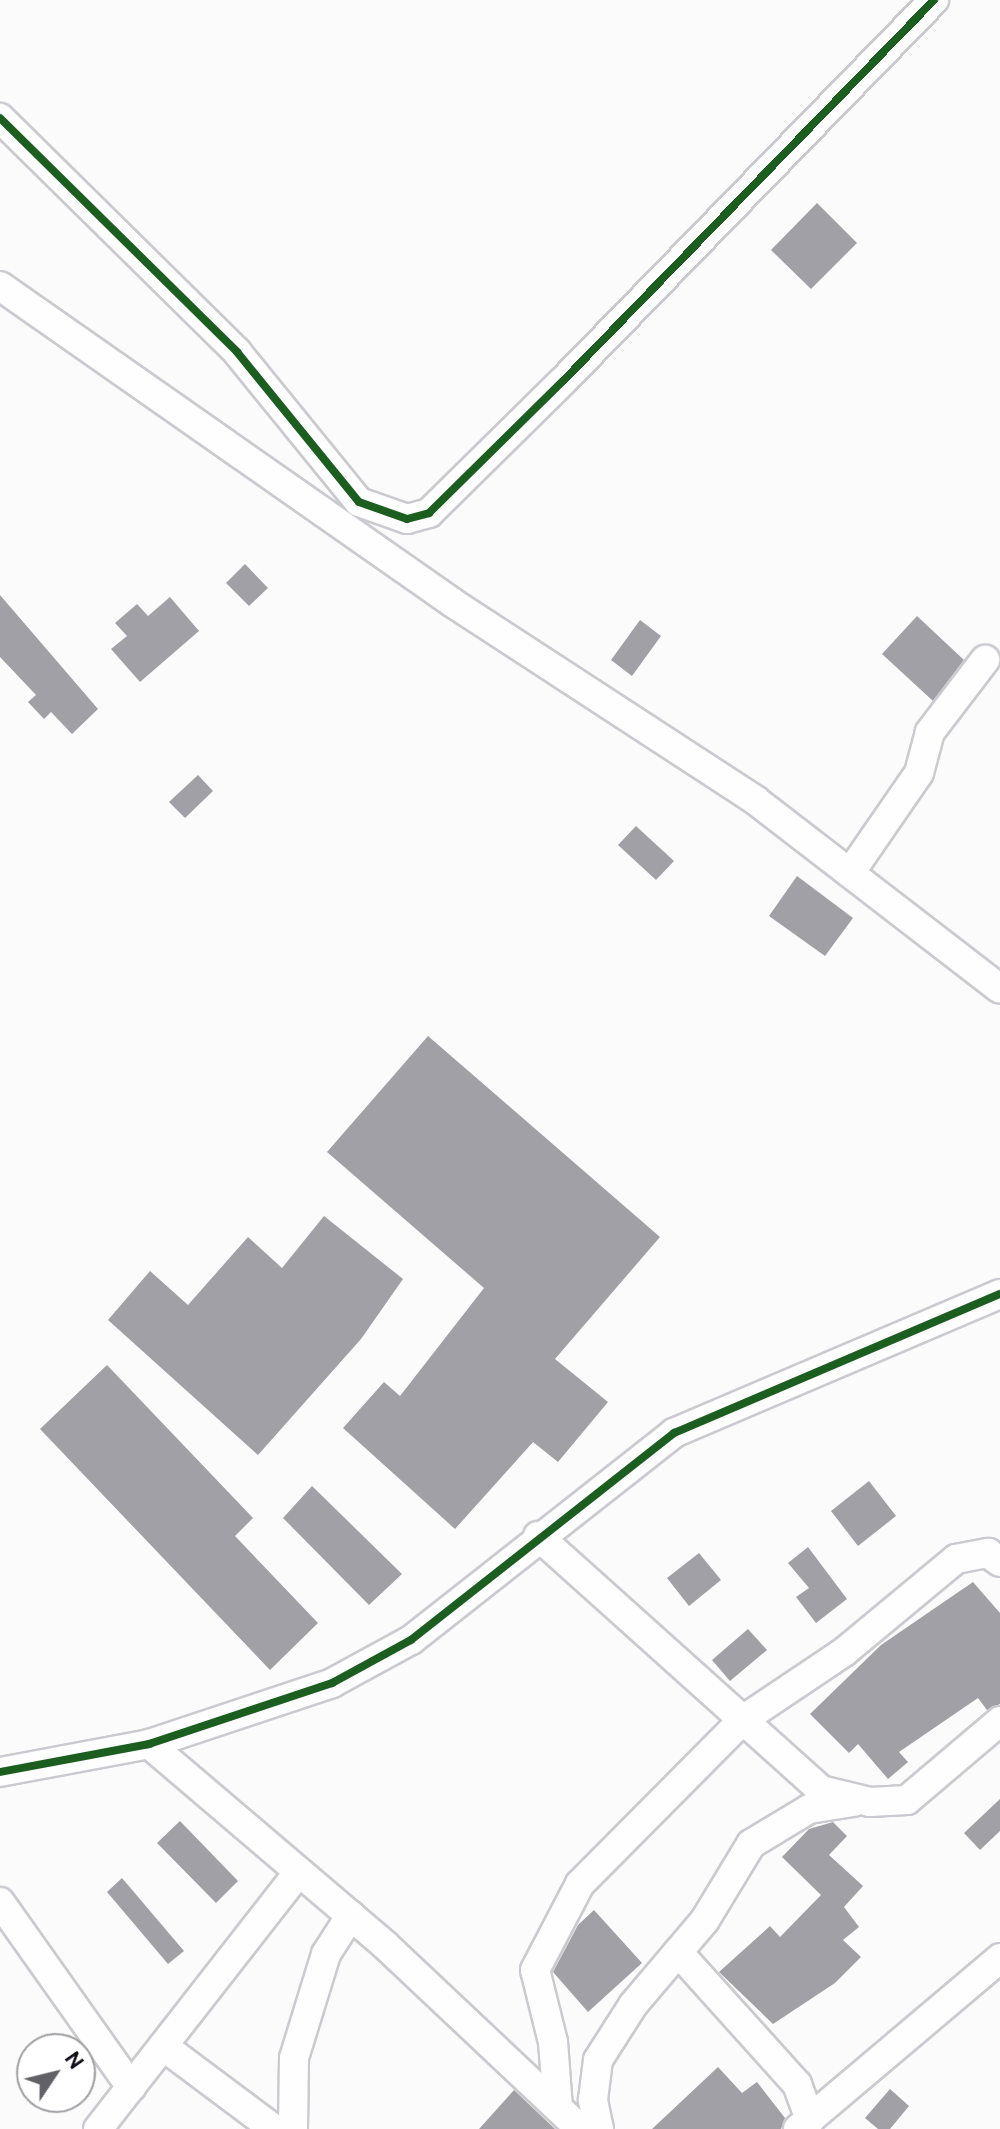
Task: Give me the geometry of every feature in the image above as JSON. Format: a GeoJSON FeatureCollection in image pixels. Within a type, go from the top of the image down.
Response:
{"type":"FeatureCollection","features":[{"type":"Feature","properties":{"kind":"street"},"geometry":{"type":"LineString","coordinates":[[0,118],[237,352],[359,502],[407,519],[429,513],[563,381],[934,0]]}},
{"type":"Feature","properties":{"kind":"street"},"geometry":{"type":"LineString","coordinates":[[0,286],[453,603],[755,800],[1000,989]]}},
{"type":"Feature","properties":{"kind":"street"},"geometry":{"type":"LineString","coordinates":[[850,873],[919,773],[930,732],[985,660]]}},
{"type":"Feature","properties":{"kind":"street"},"geometry":{"type":"LineString","coordinates":[[0,1772],[149,1744],[332,1683],[411,1640],[538,1536],[674,1433],[1000,1294]]}},
{"type":"Feature","properties":{"kind":"street"},"geometry":{"type":"LineString","coordinates":[[538,1536],[821,1790],[863,1800]]}},
{"type":"Feature","properties":{"kind":"street"},"geometry":{"type":"LineString","coordinates":[[558,2108],[553,2042],[535,1970],[561,1913],[580,1884],[744,1719],[844,1652],[956,1559],[988,1553],[1000,1562]]}},
{"type":"Feature","properties":{"kind":"street"},"geometry":{"type":"LineString","coordinates":[[599,2129],[593,2100],[598,2060],[678,1952],[751,1844],[809,1809],[863,1800],[907,1800],[1000,1721]]}},
{"type":"Feature","properties":{"kind":"street"},"geometry":{"type":"LineString","coordinates":[[149,1744],[351,1915],[580,2129]]}},
{"type":"Feature","properties":{"kind":"street"},"geometry":{"type":"LineString","coordinates":[[98,2129],[299,1872]]}},
{"type":"Feature","properties":{"kind":"street"},"geometry":{"type":"LineString","coordinates":[[0,1902],[131,2087]]}},
{"type":"Feature","properties":{"kind":"street"},"geometry":{"type":"LineString","coordinates":[[293,2129],[294,2058],[326,1954],[351,1915]]}},
{"type":"Feature","properties":{"kind":"street"},"geometry":{"type":"LineString","coordinates":[[678,1952],[778,2059],[797,2084],[805,2126],[1000,1958]]}},
{"type":"Feature","properties":{"kind":"street"},"geometry":{"type":"LineString","coordinates":[[163,2046],[274,2129]]}},
{"type":"Feature","properties":{"kind":"building"},"geometry":{"type":"Polygon","coordinates":[[[817,203],[857,243],[811,289],[771,250],[817,203]]]}},
{"type":"Feature","properties":{"kind":"building"},"geometry":{"type":"Polygon","coordinates":[[[245,564],[268,588],[249,606],[226,583],[245,564]]]}},
{"type":"Feature","properties":{"kind":"building"},"geometry":{"type":"Polygon","coordinates":[[[0,595],[98,709],[72,734],[51,712],[44,719],[28,702],[36,695],[0,657],[0,595]]]}},
{"type":"Feature","properties":{"kind":"building"},"geometry":{"type":"Polygon","coordinates":[[[170,597],[199,631],[140,682],[111,649],[127,636],[115,623],[137,604],[148,616],[170,597]]]}},
{"type":"Feature","properties":{"kind":"building"},"geometry":{"type":"Polygon","coordinates":[[[917,616],[964,660],[933,701],[882,654],[917,616]]]}},
{"type":"Feature","properties":{"kind":"building"},"geometry":{"type":"Polygon","coordinates":[[[640,620],[661,636],[632,676],[611,660],[640,620]]]}},
{"type":"Feature","properties":{"kind":"building"},"geometry":{"type":"Polygon","coordinates":[[[198,775],[213,791],[185,818],[169,802],[198,775]]]}},
{"type":"Feature","properties":{"kind":"building"},"geometry":{"type":"Polygon","coordinates":[[[636,826],[674,861],[656,880],[618,845],[636,826]]]}},
{"type":"Feature","properties":{"kind":"building"},"geometry":{"type":"Polygon","coordinates":[[[797,876],[853,918],[825,956],[769,916],[797,876]]]}},
{"type":"Feature","properties":{"kind":"building"},"geometry":{"type":"Polygon","coordinates":[[[428,1036],[660,1237],[555,1359],[608,1402],[558,1462],[533,1442],[455,1529],[343,1428],[384,1382],[400,1396],[484,1288],[327,1152],[428,1036]]]}},
{"type":"Feature","properties":{"kind":"building"},"geometry":{"type":"Polygon","coordinates":[[[324,1216],[403,1279],[361,1339],[258,1455],[108,1320],[150,1271],[188,1305],[248,1237],[282,1268],[324,1216]]]}},
{"type":"Feature","properties":{"kind":"building"},"geometry":{"type":"Polygon","coordinates":[[[107,1365],[253,1518],[235,1536],[318,1623],[270,1670],[40,1429],[107,1365]]]}},
{"type":"Feature","properties":{"kind":"building"},"geometry":{"type":"Polygon","coordinates":[[[869,1481],[896,1516],[858,1546],[831,1511],[869,1481]]]}},
{"type":"Feature","properties":{"kind":"building"},"geometry":{"type":"Polygon","coordinates":[[[312,1486],[402,1574],[369,1605],[283,1518],[312,1486]]]}},
{"type":"Feature","properties":{"kind":"building"},"geometry":{"type":"Polygon","coordinates":[[[808,1547],[847,1599],[816,1623],[796,1597],[809,1588],[788,1563],[808,1547]]]}},
{"type":"Feature","properties":{"kind":"building"},"geometry":{"type":"Polygon","coordinates":[[[699,1553],[721,1580],[689,1606],[667,1578],[699,1553]]]}},
{"type":"Feature","properties":{"kind":"building"},"geometry":{"type":"Polygon","coordinates":[[[973,1582],[1000,1613],[1000,1704],[987,1710],[978,1698],[899,1752],[908,1762],[888,1779],[858,1744],[849,1753],[810,1714],[881,1645],[973,1582]]]}},
{"type":"Feature","properties":{"kind":"building"},"geometry":{"type":"Polygon","coordinates":[[[748,1629],[767,1650],[730,1681],[712,1660],[748,1629]]]}},
{"type":"Feature","properties":{"kind":"building"},"geometry":{"type":"Polygon","coordinates":[[[1000,1799],[1000,1831],[980,1850],[964,1833],[1000,1799]]]}},
{"type":"Feature","properties":{"kind":"building"},"geometry":{"type":"Polygon","coordinates":[[[180,1821],[238,1881],[216,1903],[157,1843],[180,1821]]]}},
{"type":"Feature","properties":{"kind":"building"},"geometry":{"type":"Polygon","coordinates":[[[833,1822],[847,1836],[829,1855],[863,1886],[844,1907],[859,1927],[843,1940],[861,1957],[835,1983],[773,2024],[719,1972],[770,1926],[780,1937],[821,1895],[782,1857],[809,1829],[833,1822]]]}},
{"type":"Feature","properties":{"kind":"building"},"geometry":{"type":"Polygon","coordinates":[[[122,1878],[184,1951],[168,1964],[107,1892],[122,1878]]]}},
{"type":"Feature","properties":{"kind":"building"},"geometry":{"type":"Polygon","coordinates":[[[594,1910],[642,1963],[588,2012],[553,1972],[578,1925],[594,1910]]]}},
{"type":"Feature","properties":{"kind":"building"},"geometry":{"type":"Polygon","coordinates":[[[718,2067],[742,2093],[757,2082],[785,2118],[781,2129],[652,2129],[718,2067]]]}},
{"type":"Feature","properties":{"kind":"building"},"geometry":{"type":"Polygon","coordinates":[[[890,2089],[909,2106],[890,2129],[878,2129],[865,2118],[890,2089]]]}},
{"type":"Feature","properties":{"kind":"building"},"geometry":{"type":"Polygon","coordinates":[[[514,2090],[555,2129],[479,2129],[514,2090]]]}},
{"type":"Feature","properties":{"kind":"cycle path"},"geometry":{"type":"LineString","coordinates":[[0,118],[237,352],[359,502],[407,519],[429,513],[563,381],[934,0]]}},
{"type":"Feature","properties":{"kind":"cycle path"},"geometry":{"type":"LineString","coordinates":[[0,1772],[149,1744],[332,1683],[411,1640],[674,1433],[1000,1294]]}}]}
